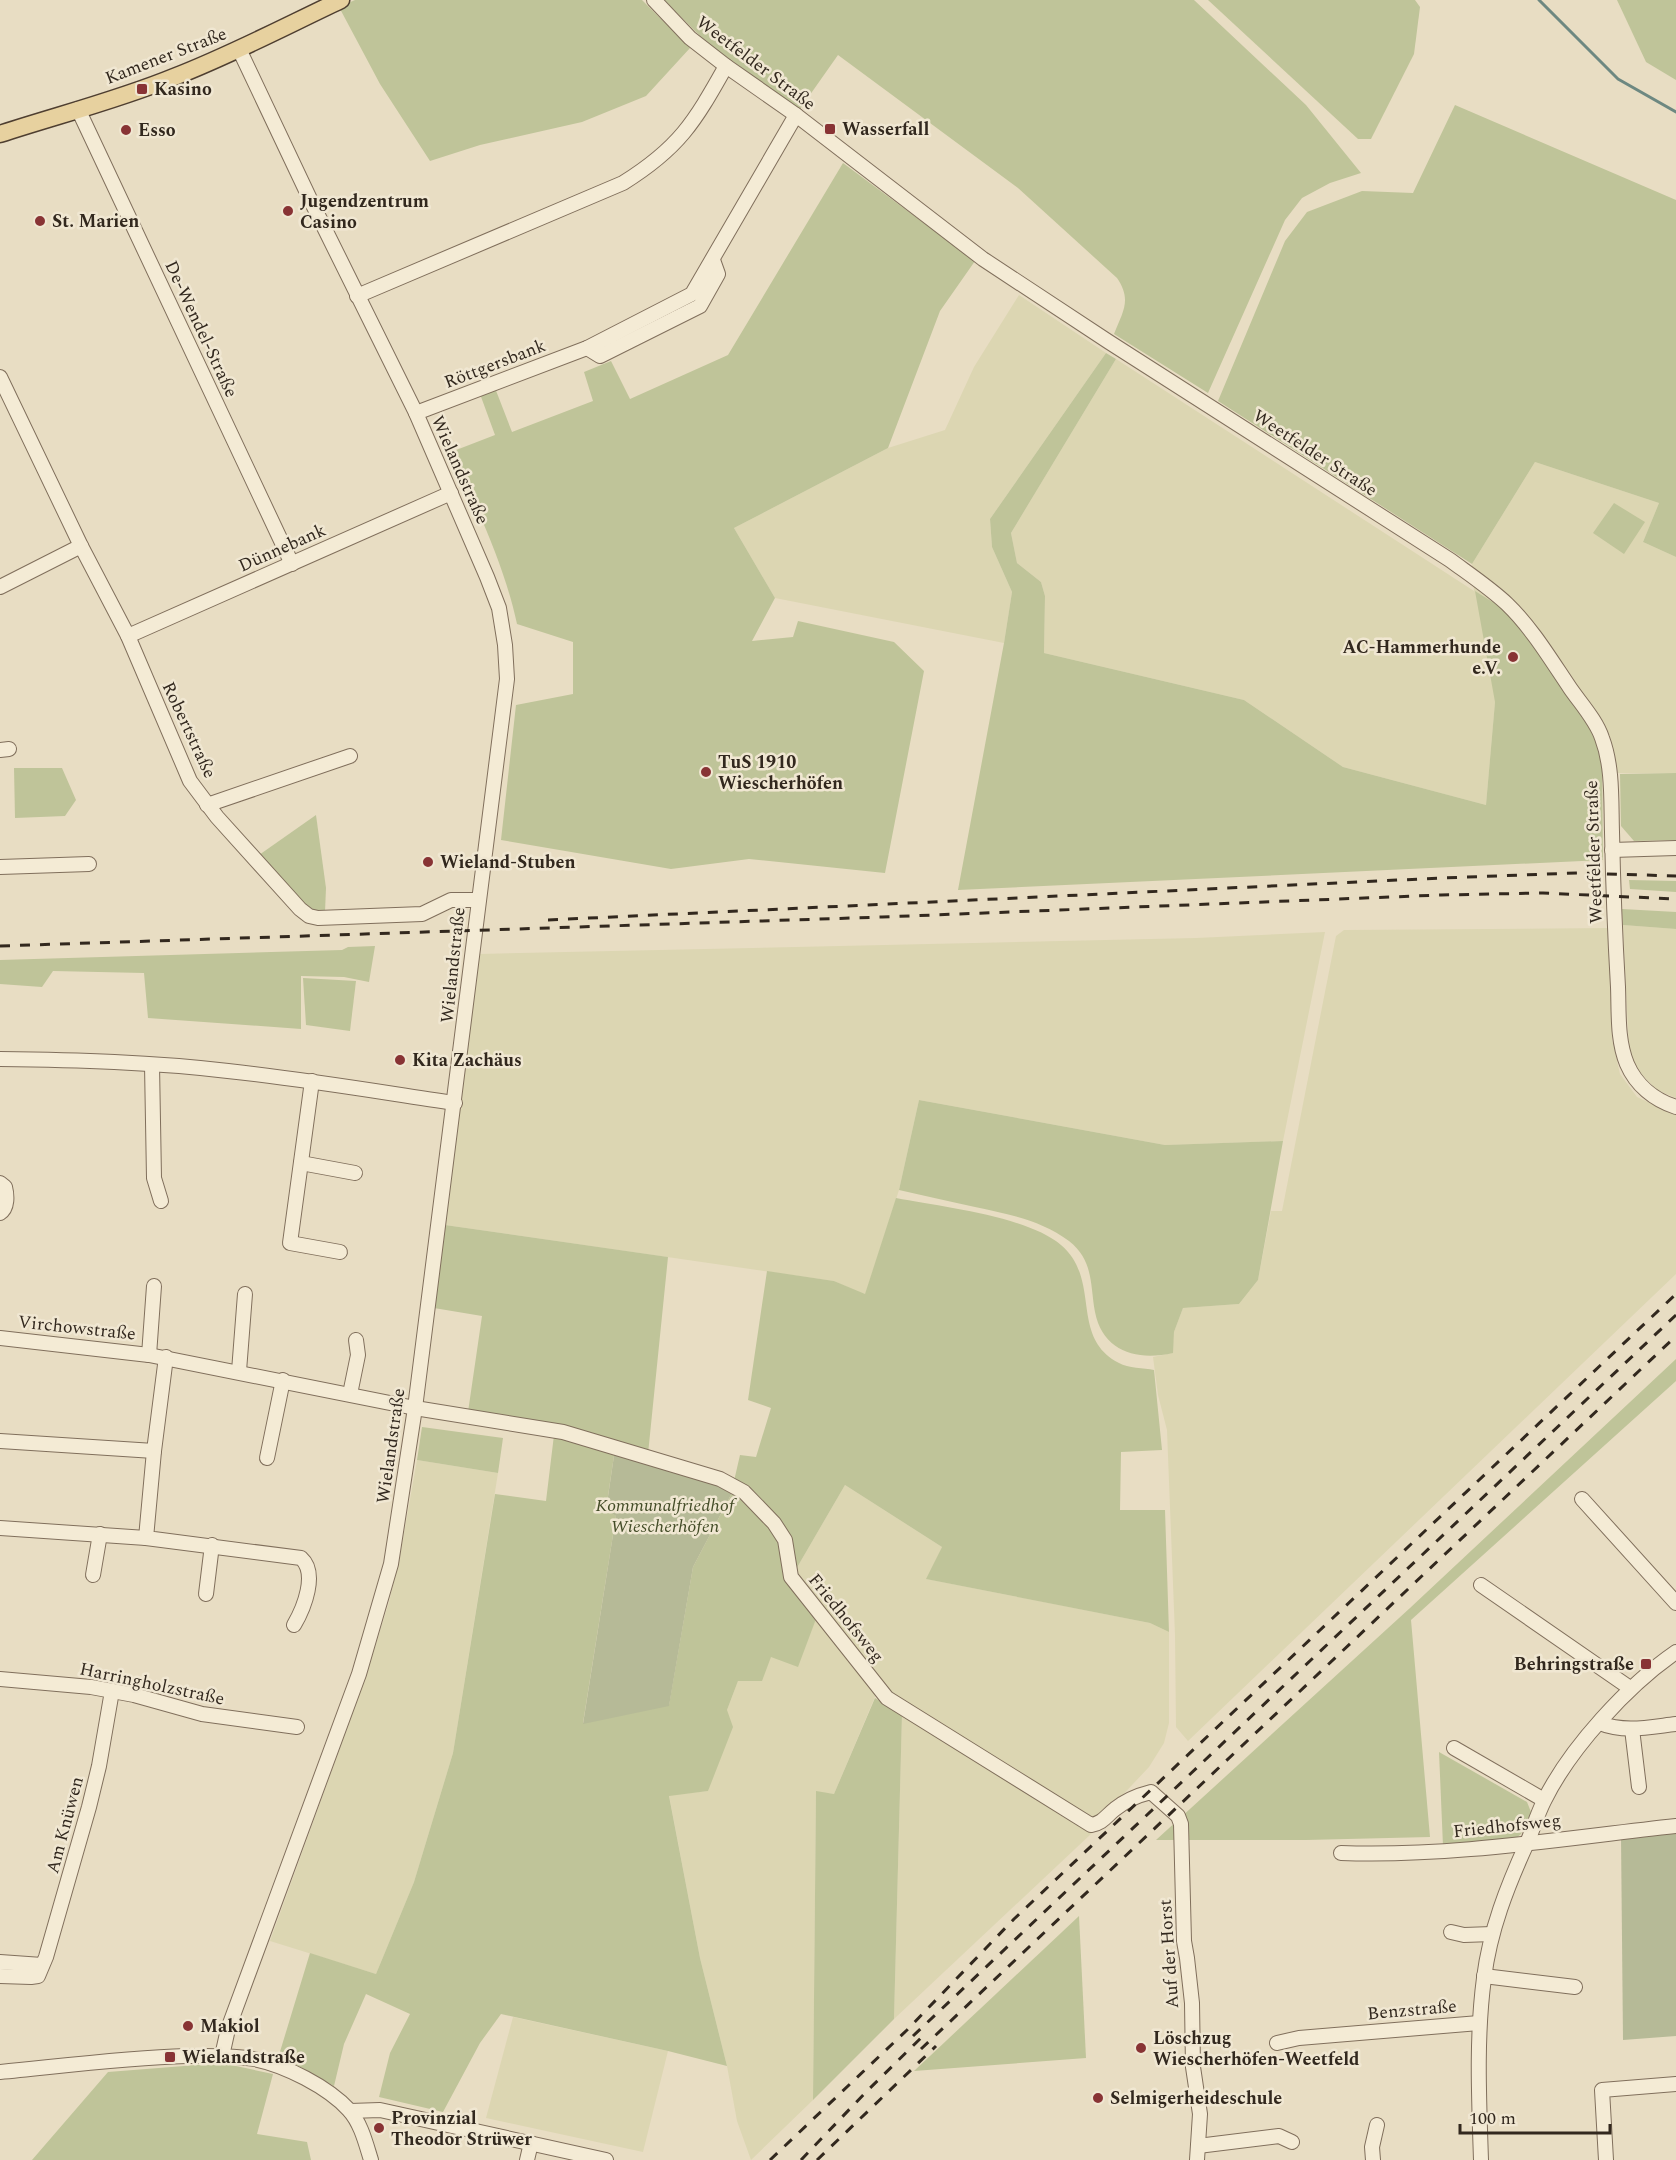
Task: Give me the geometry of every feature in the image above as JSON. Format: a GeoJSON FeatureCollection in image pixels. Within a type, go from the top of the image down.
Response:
{"type":"FeatureCollection","features":[{"type":"Feature","properties":{"kind":"main road","name":"Kamener Straße"},"geometry":{"type":"LineString","coordinates":[[0,134],[142,89],[199,67],[341,0]]}},
{"type":"Feature","properties":{"kind":"street","name":"Weetfelder Straße"},"geometry":{"type":"LineString","coordinates":[[654,0],[690,38],[991,265],[1450,560],[1509,606],[1583,706],[1602,736],[1610,780],[1619,1012],[1623,1053],[1632,1075],[1641,1086],[1653,1096],[1676,1107]]}},
{"type":"Feature","properties":{"kind":"street","name":"Wielandstraße"},"geometry":{"type":"LineString","coordinates":[[222,2056],[228,2030],[358,1674],[391,1564],[416,1408],[478,900],[506,696],[506,662],[499,608],[416,413],[260,97],[239,48]]}},
{"type":"Feature","properties":{"kind":"street"},"geometry":{"type":"LineString","coordinates":[[357,296],[615,186],[650,166],[684,135],[702,110],[726,66]]}},
{"type":"Feature","properties":{"kind":"street","name":"De-Wendel-Straße"},"geometry":{"type":"LineString","coordinates":[[78,109],[292,564]]}},
{"type":"Feature","properties":{"kind":"street","name":"Röttgersbank"},"geometry":{"type":"LineString","coordinates":[[416,413],[644,327],[665,316],[692,294],[795,116]]}},
{"type":"Feature","properties":{"kind":"street","name":"Robertstraße"},"geometry":{"type":"LineString","coordinates":[[0,377],[81,546],[128,636],[190,780],[207,805],[300,909],[309,916],[318,918],[422,914],[451,900],[478,900]]}},
{"type":"Feature","properties":{"kind":"street","name":"Dünnebank"},"geometry":{"type":"LineString","coordinates":[[128,636],[451,493]]}},
{"type":"Feature","properties":{"kind":"street"},"geometry":{"type":"LineString","coordinates":[[0,586],[81,546]]}},
{"type":"Feature","properties":{"kind":"street"},"geometry":{"type":"LineString","coordinates":[[207,805],[350,756]]}},
{"type":"Feature","properties":{"kind":"street"},"geometry":{"type":"LineString","coordinates":[[1612,850],[1676,848]]}},
{"type":"Feature","properties":{"kind":"street"},"geometry":{"type":"LineString","coordinates":[[0,867],[89,864]]}},
{"type":"Feature","properties":{"kind":"street"},"geometry":{"type":"LineString","coordinates":[[0,1059],[152,1065],[227,1071],[312,1081],[455,1103]]}},
{"type":"Feature","properties":{"kind":"street"},"geometry":{"type":"LineString","coordinates":[[152,1065],[154,1178],[161,1201]]}},
{"type":"Feature","properties":{"kind":"street"},"geometry":{"type":"LineString","coordinates":[[312,1081],[290,1243],[340,1252]]}},
{"type":"Feature","properties":{"kind":"street"},"geometry":{"type":"LineString","coordinates":[[301,1163],[355,1173]]}},
{"type":"Feature","properties":{"kind":"street"},"geometry":{"type":"LineString","coordinates":[[0,1183],[5,1186],[7,1198],[5,1208],[0,1213]]}},
{"type":"Feature","properties":{"kind":"street","name":"Virchowstraße"},"geometry":{"type":"LineString","coordinates":[[149,1354],[154,1286]]}},
{"type":"Feature","properties":{"kind":"street"},"geometry":{"type":"LineString","coordinates":[[239,1371],[245,1294]]}},
{"type":"Feature","properties":{"kind":"street","name":"Virchowstraße"},"geometry":{"type":"LineString","coordinates":[[0,1338],[149,1354],[416,1408]]}},
{"type":"Feature","properties":{"kind":"street"},"geometry":{"type":"LineString","coordinates":[[350,1394],[358,1355],[356,1340]]}},
{"type":"Feature","properties":{"kind":"street"},"geometry":{"type":"LineString","coordinates":[[146,1538],[166,1357]]}},
{"type":"Feature","properties":{"kind":"street"},"geometry":{"type":"LineString","coordinates":[[267,1458],[283,1380]]}},
{"type":"Feature","properties":{"kind":"street","name":"Friedhofsweg"},"geometry":{"type":"LineString","coordinates":[[416,1408],[563,1432],[720,1479],[744,1492],[774,1523],[785,1540],[791,1577],[887,1698],[1091,1825],[1100,1824],[1116,1808],[1139,1795],[1151,1792],[1178,1816],[1181,1824],[1182,1852]]}},
{"type":"Feature","properties":{"kind":"street"},"geometry":{"type":"LineString","coordinates":[[0,1441],[154,1451]]}},
{"type":"Feature","properties":{"kind":"street"},"geometry":{"type":"LineString","coordinates":[[1582,1499],[1676,1604]]}},
{"type":"Feature","properties":{"kind":"street"},"geometry":{"type":"LineString","coordinates":[[0,1528],[146,1538],[301,1558],[306,1563],[309,1575],[302,1610],[294,1625]]}},
{"type":"Feature","properties":{"kind":"street"},"geometry":{"type":"LineString","coordinates":[[93,1575],[100,1534]]}},
{"type":"Feature","properties":{"kind":"street"},"geometry":{"type":"LineString","coordinates":[[206,1594],[212,1545]]}},
{"type":"Feature","properties":{"kind":"street"},"geometry":{"type":"LineString","coordinates":[[1481,1585],[1630,1688]]}},
{"type":"Feature","properties":{"kind":"street"},"geometry":{"type":"LineString","coordinates":[[1481,2160],[1478,2081],[1479,2023],[1484,1976],[1499,1909],[1544,1800],[1568,1761],[1630,1688],[1676,1652]]}},
{"type":"Feature","properties":{"kind":"street","name":"Harringholzstraße"},"geometry":{"type":"LineString","coordinates":[[0,1679],[112,1691],[202,1714],[297,1727]]}},
{"type":"Feature","properties":{"kind":"street","name":"Am Knüwen"},"geometry":{"type":"LineString","coordinates":[[42,1965],[57,1922],[87,1816],[112,1691]]}},
{"type":"Feature","properties":{"kind":"street"},"geometry":{"type":"LineString","coordinates":[[1600,1723],[1613,1728],[1632,1729],[1676,1724]]}},
{"type":"Feature","properties":{"kind":"street"},"geometry":{"type":"LineString","coordinates":[[1632,1729],[1639,1787]]}},
{"type":"Feature","properties":{"kind":"street"},"geometry":{"type":"LineString","coordinates":[[1454,1748],[1544,1800]]}},
{"type":"Feature","properties":{"kind":"street","name":"Friedhofsweg"},"geometry":{"type":"LineString","coordinates":[[1341,1853],[1387,1855],[1527,1844],[1676,1826]]}},
{"type":"Feature","properties":{"kind":"street","name":"Auf der Horst"},"geometry":{"type":"LineString","coordinates":[[1182,1852],[1184,1941],[1192,2003],[1193,2067],[1200,2114],[1197,2160]]}},
{"type":"Feature","properties":{"kind":"street"},"geometry":{"type":"LineString","coordinates":[[1451,1932],[1464,1935],[1492,1934]]}},
{"type":"Feature","properties":{"kind":"street"},"geometry":{"type":"LineString","coordinates":[[0,1962],[42,1965],[38,1976],[0,1976]]}},
{"type":"Feature","properties":{"kind":"street"},"geometry":{"type":"LineString","coordinates":[[1484,1976],[1575,1987]]}},
{"type":"Feature","properties":{"kind":"street","name":"Benzstraße"},"geometry":{"type":"LineString","coordinates":[[1277,2043],[1299,2037],[1479,2023]]}},
{"type":"Feature","properties":{"kind":"street"},"geometry":{"type":"LineString","coordinates":[[0,2072],[129,2059],[222,2056],[253,2059],[288,2069],[330,2094],[350,2111],[364,2139],[371,2160]]}},
{"type":"Feature","properties":{"kind":"street"},"geometry":{"type":"LineString","coordinates":[[1606,2160],[1602,2091],[1676,2084]]}},
{"type":"Feature","properties":{"kind":"street"},"geometry":{"type":"LineString","coordinates":[[350,2111],[380,2110],[606,2160]]}},
{"type":"Feature","properties":{"kind":"street"},"geometry":{"type":"LineString","coordinates":[[1373,2160],[1372,2147],[1377,2125]]}},
{"type":"Feature","properties":{"kind":"street"},"geometry":{"type":"LineString","coordinates":[[1198,2146],[1279,2136],[1292,2142]]}},
{"type":"Feature","properties":{"kind":"street"},"geometry":{"type":"LineString","coordinates":[[527,2160],[531,2143]]}},
{"type":"Feature","properties":{"kind":"shaded area"},"geometry":{"type":"Polygon","coordinates":[[[1019,295],[1106,353],[990,519],[992,547],[1012,592],[1004,643],[775,598],[734,528],[888,448],[945,430],[974,367],[1019,295]]]}},
{"type":"Feature","properties":{"kind":"shaded area"},"geometry":{"type":"Polygon","coordinates":[[[1116,359],[1474,591],[1472,564],[1535,462],[1659,503],[1643,542],[1676,557],[1676,773],[1600,773],[1495,702],[1486,805],[1343,767],[1244,700],[1044,653],[1045,596],[1041,582],[1017,563],[1011,533],[1116,359]]]}},
{"type":"Feature","properties":{"kind":"shaded area"},"geometry":{"type":"Polygon","coordinates":[[[1623,925],[1676,929],[1676,1098],[1657,1090],[1638,1071],[1629,1050],[1623,925]]]}},
{"type":"Feature","properties":{"kind":"shaded area"},"geometry":{"type":"Polygon","coordinates":[[[1609,928],[1612,1039],[1620,1074],[1637,1097],[1676,1115],[1676,1274],[1188,1741],[1176,1727],[1167,1430],[1158,1395],[1153,1357],[1172,1353],[1174,1332],[1183,1308],[1239,1304],[1258,1280],[1271,1211],[1282,1211],[1336,936],[1344,930],[1609,928]]]}},
{"type":"Feature","properties":{"kind":"shaded area"},"geometry":{"type":"Polygon","coordinates":[[[1325,932],[1283,1141],[1165,1145],[919,1100],[899,1190],[865,1295],[834,1281],[445,1225],[479,954],[1196,938],[1325,932]]]}},
{"type":"Feature","properties":{"kind":"shaded area"},"geometry":{"type":"Polygon","coordinates":[[[417,1460],[498,1473],[453,1753],[414,1882],[376,1974],[270,1941],[366,1676],[389,1602],[399,1561],[417,1460]]]}},
{"type":"Feature","properties":{"kind":"shaded area"},"geometry":{"type":"Polygon","coordinates":[[[845,1485],[942,1547],[927,1579],[1150,1623],[1169,1632],[1169,1723],[1164,1743],[1149,1767],[1100,1819],[1087,1820],[890,1696],[798,1579],[795,1571],[845,1485]]]}},
{"type":"Feature","properties":{"kind":"shaded area"},"geometry":{"type":"Polygon","coordinates":[[[816,1619],[877,1692],[834,1794],[816,1792],[813,2100],[751,2160],[737,2121],[727,2066],[700,1958],[669,1795],[708,1791],[727,1710],[738,1681],[816,1619]]]}},
{"type":"Feature","properties":{"kind":"shaded area"},"geometry":{"type":"Polygon","coordinates":[[[902,1714],[1092,1833],[894,2019],[902,1714]]]}},
{"type":"Feature","properties":{"kind":"shaded area"},"geometry":{"type":"Polygon","coordinates":[[[513,2017],[668,2051],[643,2152],[486,2118],[513,2017]]]}},
{"type":"Feature","properties":{"kind":"green space"},"geometry":{"type":"Polygon","coordinates":[[[355,0],[642,0],[690,48],[646,96],[582,122],[480,145],[430,161],[380,84],[339,7],[355,0]]]}},
{"type":"Feature","properties":{"kind":"green space"},"geometry":{"type":"Polygon","coordinates":[[[664,0],[1194,0],[1306,105],[1361,173],[1330,183],[1302,198],[1285,220],[1208,393],[1114,334],[1123,312],[1125,299],[1122,286],[1117,278],[1018,188],[838,55],[800,109],[707,43],[664,0]]]}},
{"type":"Feature","properties":{"kind":"green space"},"geometry":{"type":"Polygon","coordinates":[[[1208,0],[1415,0],[1420,7],[1414,54],[1371,139],[1358,139],[1208,0]]]}},
{"type":"Feature","properties":{"kind":"green space"},"geometry":{"type":"Polygon","coordinates":[[[1617,0],[1676,0],[1676,80],[1646,62],[1617,0]]]}},
{"type":"Feature","properties":{"kind":"green space"},"geometry":{"type":"Polygon","coordinates":[[[1455,105],[1676,200],[1676,557],[1643,542],[1659,503],[1535,462],[1472,564],[1218,401],[1285,241],[1307,212],[1362,191],[1413,193],[1455,105]]]}},
{"type":"Feature","properties":{"kind":"green space"},"geometry":{"type":"Polygon","coordinates":[[[843,163],[975,261],[940,311],[888,448],[734,528],[775,598],[752,641],[793,637],[798,621],[894,642],[924,671],[885,873],[749,859],[671,869],[501,840],[516,705],[573,694],[573,642],[517,624],[497,558],[451,452],[495,435],[480,394],[495,388],[512,432],[593,401],[584,372],[611,361],[630,399],[728,355],[843,163]]]}},
{"type":"Feature","properties":{"kind":"green space"},"geometry":{"type":"Polygon","coordinates":[[[1106,353],[1116,359],[1011,533],[1017,563],[1041,582],[1045,596],[1044,653],[1244,700],[1343,767],[1486,805],[1495,702],[1475,591],[1507,611],[1584,716],[1602,757],[1603,860],[958,890],[1012,592],[992,547],[990,519],[1106,353]]]}},
{"type":"Feature","properties":{"kind":"green space"},"geometry":{"type":"Polygon","coordinates":[[[1614,503],[1645,522],[1624,554],[1593,533],[1614,503]]]}},
{"type":"Feature","properties":{"kind":"green space"},"geometry":{"type":"Polygon","coordinates":[[[14,768],[62,768],[76,800],[65,816],[15,818],[14,768]]]}},
{"type":"Feature","properties":{"kind":"green space"},"geometry":{"type":"Polygon","coordinates":[[[1676,773],[1676,840],[1634,841],[1621,826],[1620,774],[1676,773]]]}},
{"type":"Feature","properties":{"kind":"green space"},"geometry":{"type":"Polygon","coordinates":[[[316,815],[326,888],[325,912],[314,911],[299,899],[259,855],[316,815]]]}},
{"type":"Feature","properties":{"kind":"green space"},"geometry":{"type":"Polygon","coordinates":[[[1629,880],[1676,881],[1676,892],[1630,889],[1629,880]]]}},
{"type":"Feature","properties":{"kind":"green space"},"geometry":{"type":"Polygon","coordinates":[[[1622,909],[1676,912],[1676,929],[1623,925],[1622,909]]]}},
{"type":"Feature","properties":{"kind":"green space"},"geometry":{"type":"Polygon","coordinates":[[[375,946],[369,982],[344,977],[301,976],[301,1029],[148,1018],[144,973],[53,971],[42,987],[0,984],[0,960],[342,950],[348,947],[375,946]]]}},
{"type":"Feature","properties":{"kind":"green space"},"geometry":{"type":"Polygon","coordinates":[[[303,978],[356,981],[350,1031],[306,1025],[303,978]]]}},
{"type":"Feature","properties":{"kind":"green space"},"geometry":{"type":"Polygon","coordinates":[[[919,1100],[1165,1145],[1283,1141],[1258,1280],[1239,1304],[1183,1308],[1174,1332],[1173,1353],[1147,1356],[1135,1354],[1114,1345],[1099,1326],[1087,1265],[1069,1241],[1047,1228],[1024,1219],[899,1190],[919,1100]]]}},
{"type":"Feature","properties":{"kind":"green space"},"geometry":{"type":"Polygon","coordinates":[[[896,1198],[1006,1220],[1046,1235],[1061,1245],[1073,1259],[1080,1275],[1089,1323],[1095,1339],[1104,1352],[1123,1365],[1154,1370],[1162,1450],[1121,1452],[1120,1510],[1165,1510],[1169,1632],[1150,1623],[926,1579],[942,1547],[845,1485],[795,1571],[793,1546],[734,1481],[740,1455],[756,1457],[771,1408],[748,1400],[767,1271],[834,1281],[865,1294],[896,1198]]]}},
{"type":"Feature","properties":{"kind":"green space"},"geometry":{"type":"Polygon","coordinates":[[[445,1225],[668,1257],[648,1454],[468,1412],[482,1316],[434,1308],[445,1225]]]}},
{"type":"Feature","properties":{"kind":"green space"},"geometry":{"type":"Polygon","coordinates":[[[1676,1359],[1676,1381],[1411,1620],[1430,1837],[1156,1840],[1410,1608],[1676,1359]]]}},
{"type":"Feature","properties":{"kind":"green space"},"geometry":{"type":"Polygon","coordinates":[[[422,1427],[503,1438],[498,1473],[417,1460],[422,1427]]]}},
{"type":"Feature","properties":{"kind":"green space"},"geometry":{"type":"Polygon","coordinates":[[[554,1435],[615,1449],[606,1509],[616,1516],[583,1723],[669,1705],[693,1567],[734,1489],[783,1548],[816,1619],[798,1667],[771,1657],[762,1681],[738,1681],[727,1710],[733,1727],[708,1791],[669,1796],[700,1958],[727,2066],[501,2014],[480,2043],[443,2112],[379,2097],[390,2053],[410,2014],[366,1994],[344,2044],[334,2086],[279,2055],[310,1953],[376,1974],[414,1882],[453,1753],[495,1494],[546,1501],[554,1435]]]}},
{"type":"Feature","properties":{"kind":"green space","name":"Kommunalfriedhof Wiescherhöfen"},"geometry":{"type":"Polygon","coordinates":[[[615,1449],[734,1489],[693,1567],[669,1706],[583,1724],[616,1516],[606,1510],[615,1449]]]}},
{"type":"Feature","properties":{"kind":"green space"},"geometry":{"type":"Polygon","coordinates":[[[875,1698],[902,1714],[894,2019],[813,2100],[816,1791],[834,1794],[875,1698]]]}},
{"type":"Feature","properties":{"kind":"green space"},"geometry":{"type":"Polygon","coordinates":[[[1439,1752],[1527,1802],[1531,1812],[1521,1834],[1514,1840],[1443,1846],[1439,1752]]]}},
{"type":"Feature","properties":{"kind":"green space"},"geometry":{"type":"Polygon","coordinates":[[[1676,1831],[1676,2036],[1623,2040],[1621,1837],[1676,1831]]]}},
{"type":"Feature","properties":{"kind":"green space"},"geometry":{"type":"Polygon","coordinates":[[[1079,1916],[1086,2058],[914,2071],[1079,1916]]]}},
{"type":"Feature","properties":{"kind":"green space"},"geometry":{"type":"Polygon","coordinates":[[[222,2063],[273,2074],[257,2134],[307,2142],[311,2160],[32,2160],[108,2072],[222,2063]]]}},
{"type":"Feature","properties":{"kind":"waterway"},"geometry":{"type":"LineString","coordinates":[[1539,0],[1618,79],[1676,112]]}},
{"type":"Feature","properties":{"kind":"railway"},"geometry":{"type":"LineString","coordinates":[[548,920],[1442,878],[1577,873],[1676,876]]}},
{"type":"Feature","properties":{"kind":"railway"},"geometry":{"type":"LineString","coordinates":[[0,946],[882,917],[1441,895],[1543,893],[1676,899]]}},
{"type":"Feature","properties":{"kind":"railway"},"geometry":{"type":"LineString","coordinates":[[770,2160],[907,2030],[1014,1919],[1676,1294]]}},
{"type":"Feature","properties":{"kind":"railway"},"geometry":{"type":"LineString","coordinates":[[913,2036],[1676,1315]]}},
{"type":"Feature","properties":{"kind":"railway"},"geometry":{"type":"LineString","coordinates":[[921,2049],[1676,1336]]}},
{"type":"Feature","properties":{"kind":"railway"},"geometry":{"type":"LineString","coordinates":[[801,2160],[925,2034]]}},
{"type":"Feature","properties":{"kind":"railway"},"geometry":{"type":"LineString","coordinates":[[817,2160],[936,2046]]}},
{"type":"Feature","properties":{"kind":"place","name":"Kasino"},"geometry":{"type":"Point","coordinates":[142,89]}},
{"type":"Feature","properties":{"kind":"place","name":"Wasserfall"},"geometry":{"type":"Point","coordinates":[830,129]}},
{"type":"Feature","properties":{"kind":"place","name":"Esso"},"geometry":{"type":"Point","coordinates":[126,130]}},
{"type":"Feature","properties":{"kind":"place","name":"Jugendzentrum Casino"},"geometry":{"type":"Point","coordinates":[288,211]}},
{"type":"Feature","properties":{"kind":"place","name":"St. Marien"},"geometry":{"type":"Point","coordinates":[40,221]}},
{"type":"Feature","properties":{"kind":"place","name":"AC-Hammerhunde e.V."},"geometry":{"type":"Point","coordinates":[1513,657]}},
{"type":"Feature","properties":{"kind":"place","name":"TuS 1910 Wiescherhöfen"},"geometry":{"type":"Point","coordinates":[706,772]}},
{"type":"Feature","properties":{"kind":"place","name":"Wieland-Stuben"},"geometry":{"type":"Point","coordinates":[428,862]}},
{"type":"Feature","properties":{"kind":"place","name":"Kita Zachäus"},"geometry":{"type":"Point","coordinates":[400,1060]}},
{"type":"Feature","properties":{"kind":"place","name":"Behringstraße"},"geometry":{"type":"Point","coordinates":[1646,1664]}},
{"type":"Feature","properties":{"kind":"place","name":"Makiol"},"geometry":{"type":"Point","coordinates":[188,2026]}},
{"type":"Feature","properties":{"kind":"place","name":"Löschzug Wiescherhöfen-Weetfeld"},"geometry":{"type":"Point","coordinates":[1141,2048]}},
{"type":"Feature","properties":{"kind":"place","name":"Wielandstraße"},"geometry":{"type":"Point","coordinates":[170,2057]}},
{"type":"Feature","properties":{"kind":"place","name":"Selmigerheideschule"},"geometry":{"type":"Point","coordinates":[1098,2098]}},
{"type":"Feature","properties":{"kind":"place","name":"Provinzial Theodor Strüwer"},"geometry":{"type":"Point","coordinates":[379,2128]}}]}
